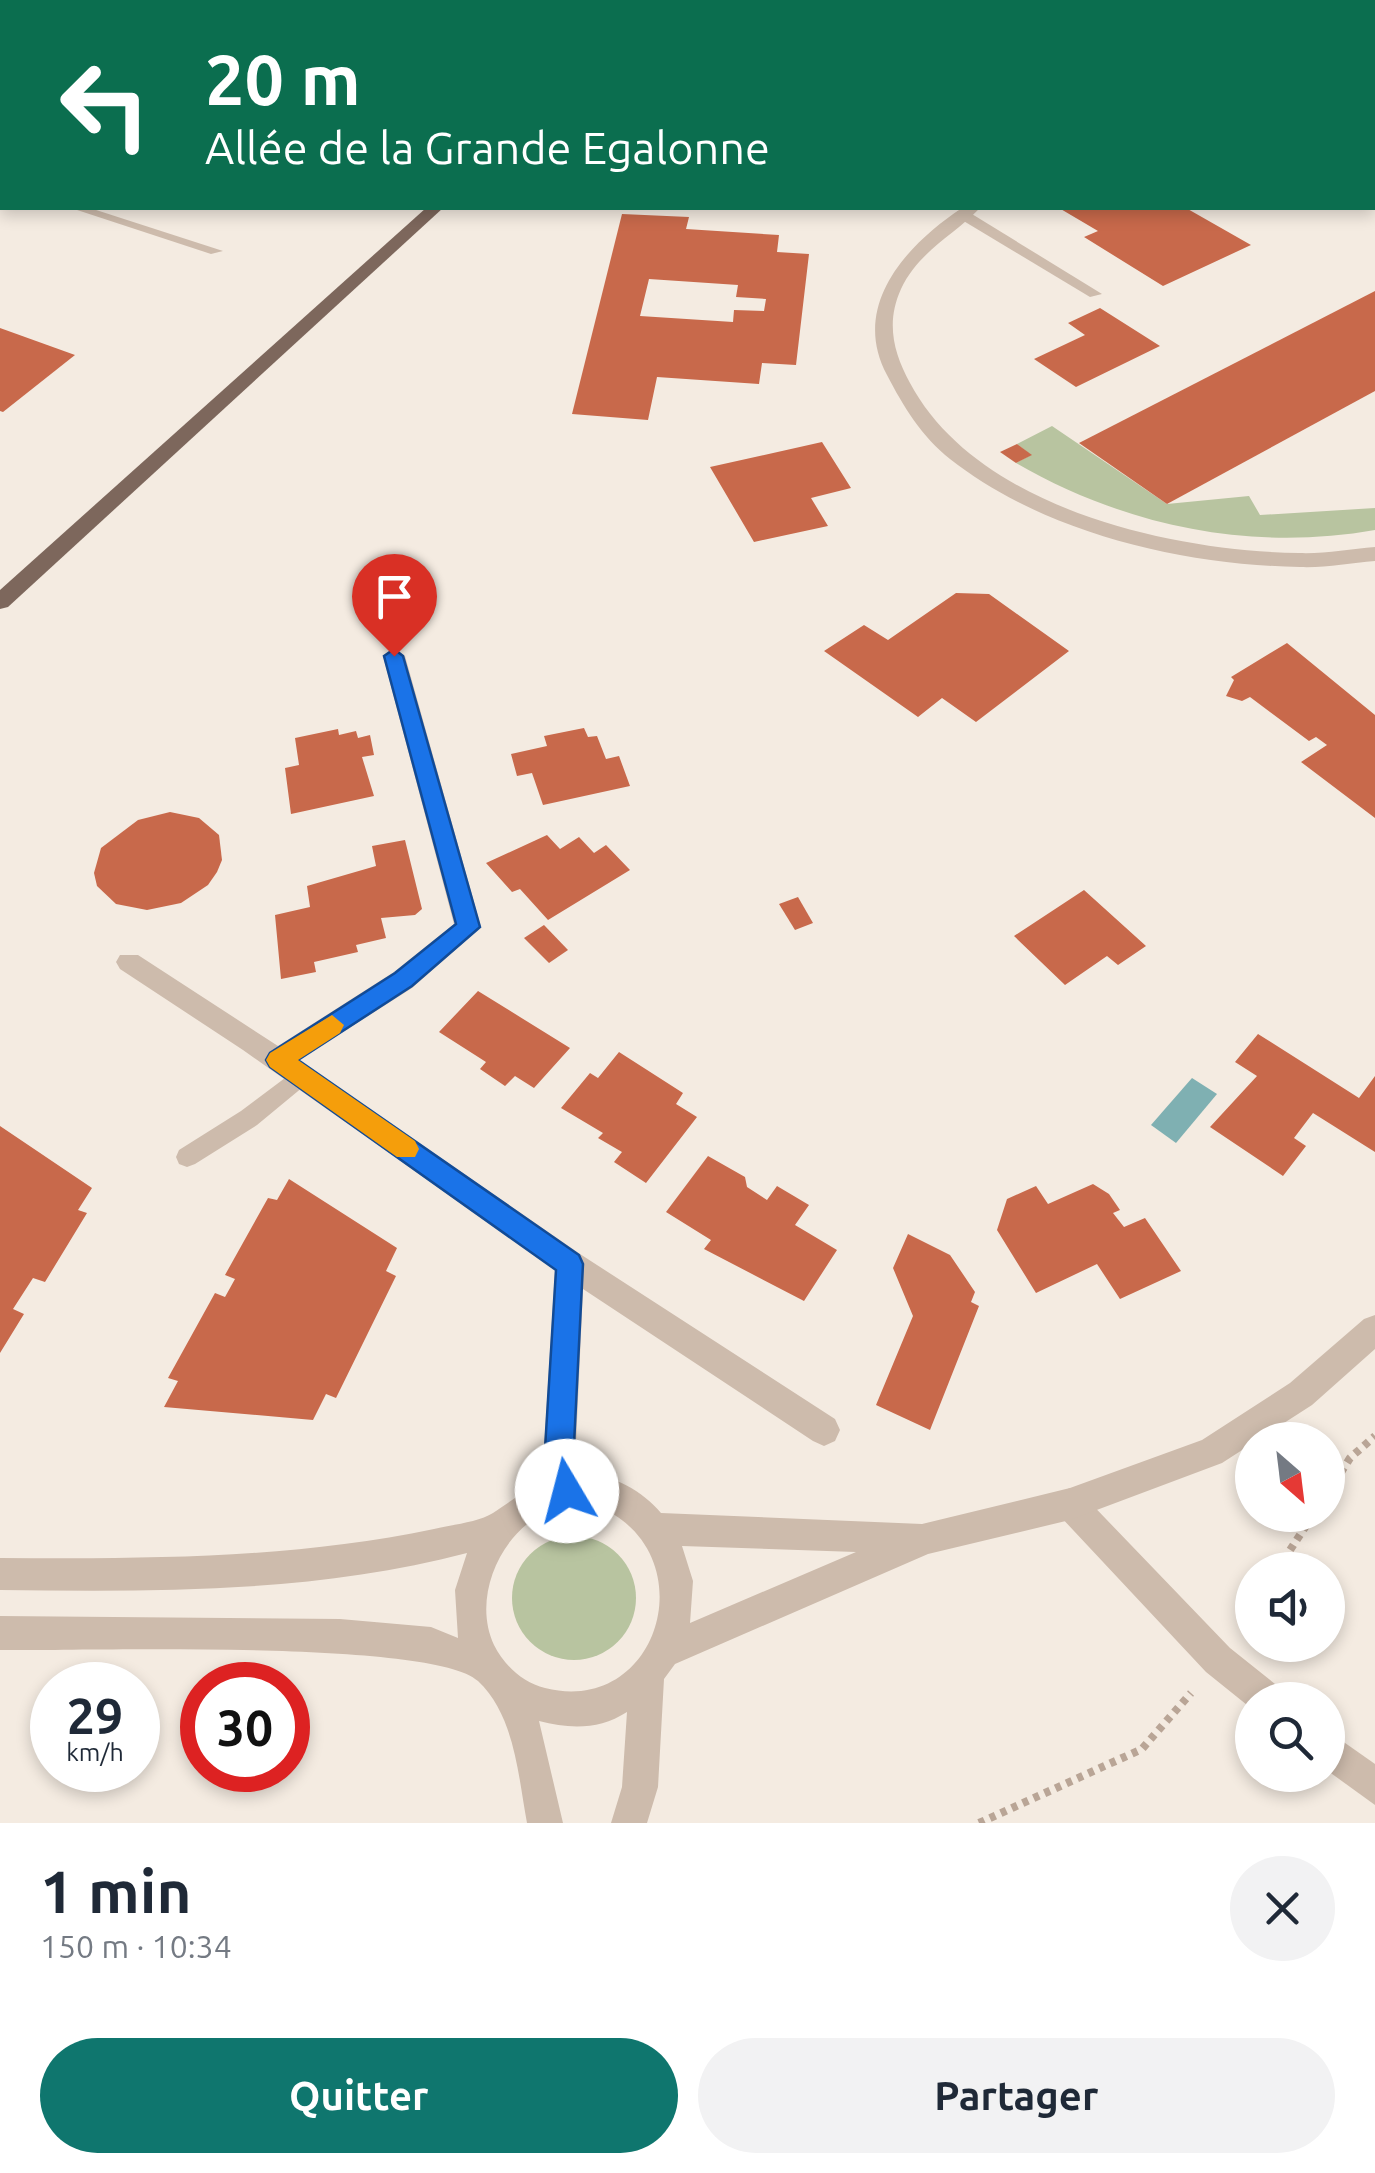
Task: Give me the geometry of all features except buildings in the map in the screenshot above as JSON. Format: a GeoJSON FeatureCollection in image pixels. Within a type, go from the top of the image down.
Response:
{"type":"FeatureCollection","features":[{"type":"Feature","properties":{"kind":"main road"},"geometry":{"type":"LineString","coordinates":[[0,602],[434,210]]}},
{"type":"Feature","properties":{"kind":"street"},"geometry":{"type":"LineString","coordinates":[[967,210],[930,235],[902,268],[880,337],[915,416],[960,458],[1033,502],[1163,542],[1294,560],[1375,554]]}},
{"type":"Feature","properties":{"kind":"street"},"geometry":{"type":"LineString","coordinates":[[290,1068],[468,927],[394,656]]}},
{"type":"Feature","properties":{"kind":"street"},"geometry":{"type":"LineString","coordinates":[[129,962],[290,1068],[570,1264],[824,1430]]}},
{"type":"Feature","properties":{"kind":"street"},"geometry":{"type":"LineString","coordinates":[[567,1491],[558,1465],[570,1264]]}},
{"type":"Feature","properties":{"kind":"street"},"geometry":{"type":"LineString","coordinates":[[629,1823],[640,1787],[656,1664],[677,1619],[679,1587],[673,1556],[658,1529],[635,1507],[597,1490],[567,1491],[521,1508],[500,1528],[480,1558],[470,1595],[473,1632],[487,1666],[512,1693],[545,1709],[581,1711],[616,1701],[656,1664],[927,1538],[1070,1504],[1211,1452],[1301,1394],[1375,1329]]}},
{"type":"Feature","properties":{"kind":"street"},"geometry":{"type":"LineString","coordinates":[[1070,1504],[1218,1660],[1246,1682]]}},
{"type":"Feature","properties":{"kind":"street"},"geometry":{"type":"LineString","coordinates":[[0,1574],[210,1571],[348,1562],[454,1542],[500,1528]]}},
{"type":"Feature","properties":{"kind":"street"},"geometry":{"type":"LineString","coordinates":[[658,1529],[927,1538]]}},
{"type":"Feature","properties":{"kind":"street"},"geometry":{"type":"LineString","coordinates":[[0,1633],[340,1636],[431,1644],[487,1666]]}},
{"type":"Feature","properties":{"kind":"street"},"geometry":{"type":"LineString","coordinates":[[512,1693],[532,1750],[544,1823]]}},
{"type":"Feature","properties":{"kind":"street"},"geometry":{"type":"LineString","coordinates":[[1345,1762],[1375,1787]]}},
{"type":"Feature","properties":{"kind":"lane"},"geometry":{"type":"LineString","coordinates":[[84,210],[216,252]]}},
{"type":"Feature","properties":{"kind":"lane"},"geometry":{"type":"LineString","coordinates":[[967,210],[1095,294]]}},
{"type":"Feature","properties":{"kind":"lane"},"geometry":{"type":"LineString","coordinates":[[187,1158],[250,1118],[290,1068]]}},
{"type":"Feature","properties":{"kind":"path"},"geometry":{"type":"LineString","coordinates":[[1345,1466],[1375,1436]]}},
{"type":"Feature","properties":{"kind":"path"},"geometry":{"type":"LineString","coordinates":[[979,1823],[1142,1749],[1218,1660],[1235,1634]]}},
{"type":"Feature","properties":{"kind":"green space"},"geometry":{"type":"Polygon","coordinates":[[[1052,426],[1167,504],[1249,496],[1260,515],[1375,508],[1375,530],[1282,538],[1235,535],[1145,518],[1100,503],[1016,463],[1031,455],[1017,444],[1052,426]]]}},
{"type":"Feature","properties":{"kind":"green space"},"geometry":{"type":"Polygon","coordinates":[[[574,1536],[598,1541],[618,1554],[631,1574],[636,1598],[631,1622],[618,1642],[598,1655],[574,1660],[550,1655],[530,1642],[517,1622],[512,1598],[517,1574],[530,1554],[550,1541],[574,1536]]]}},
{"type":"Feature","properties":{"kind":"water"},"geometry":{"type":"Polygon","coordinates":[[[1192,1078],[1217,1094],[1176,1143],[1151,1125],[1192,1078]]]}},
{"type":"Feature","properties":{"kind":"slow traffic"},"geometry":{"type":"LineString","coordinates":[[332,1025],[278,1060],[406,1149]]}},
{"type":"Feature","properties":{"kind":"route"},"geometry":{"type":"LineString","coordinates":[[394,656],[468,927],[404,980],[278,1060],[570,1264],[558,1465],[567,1491]]}}]}
